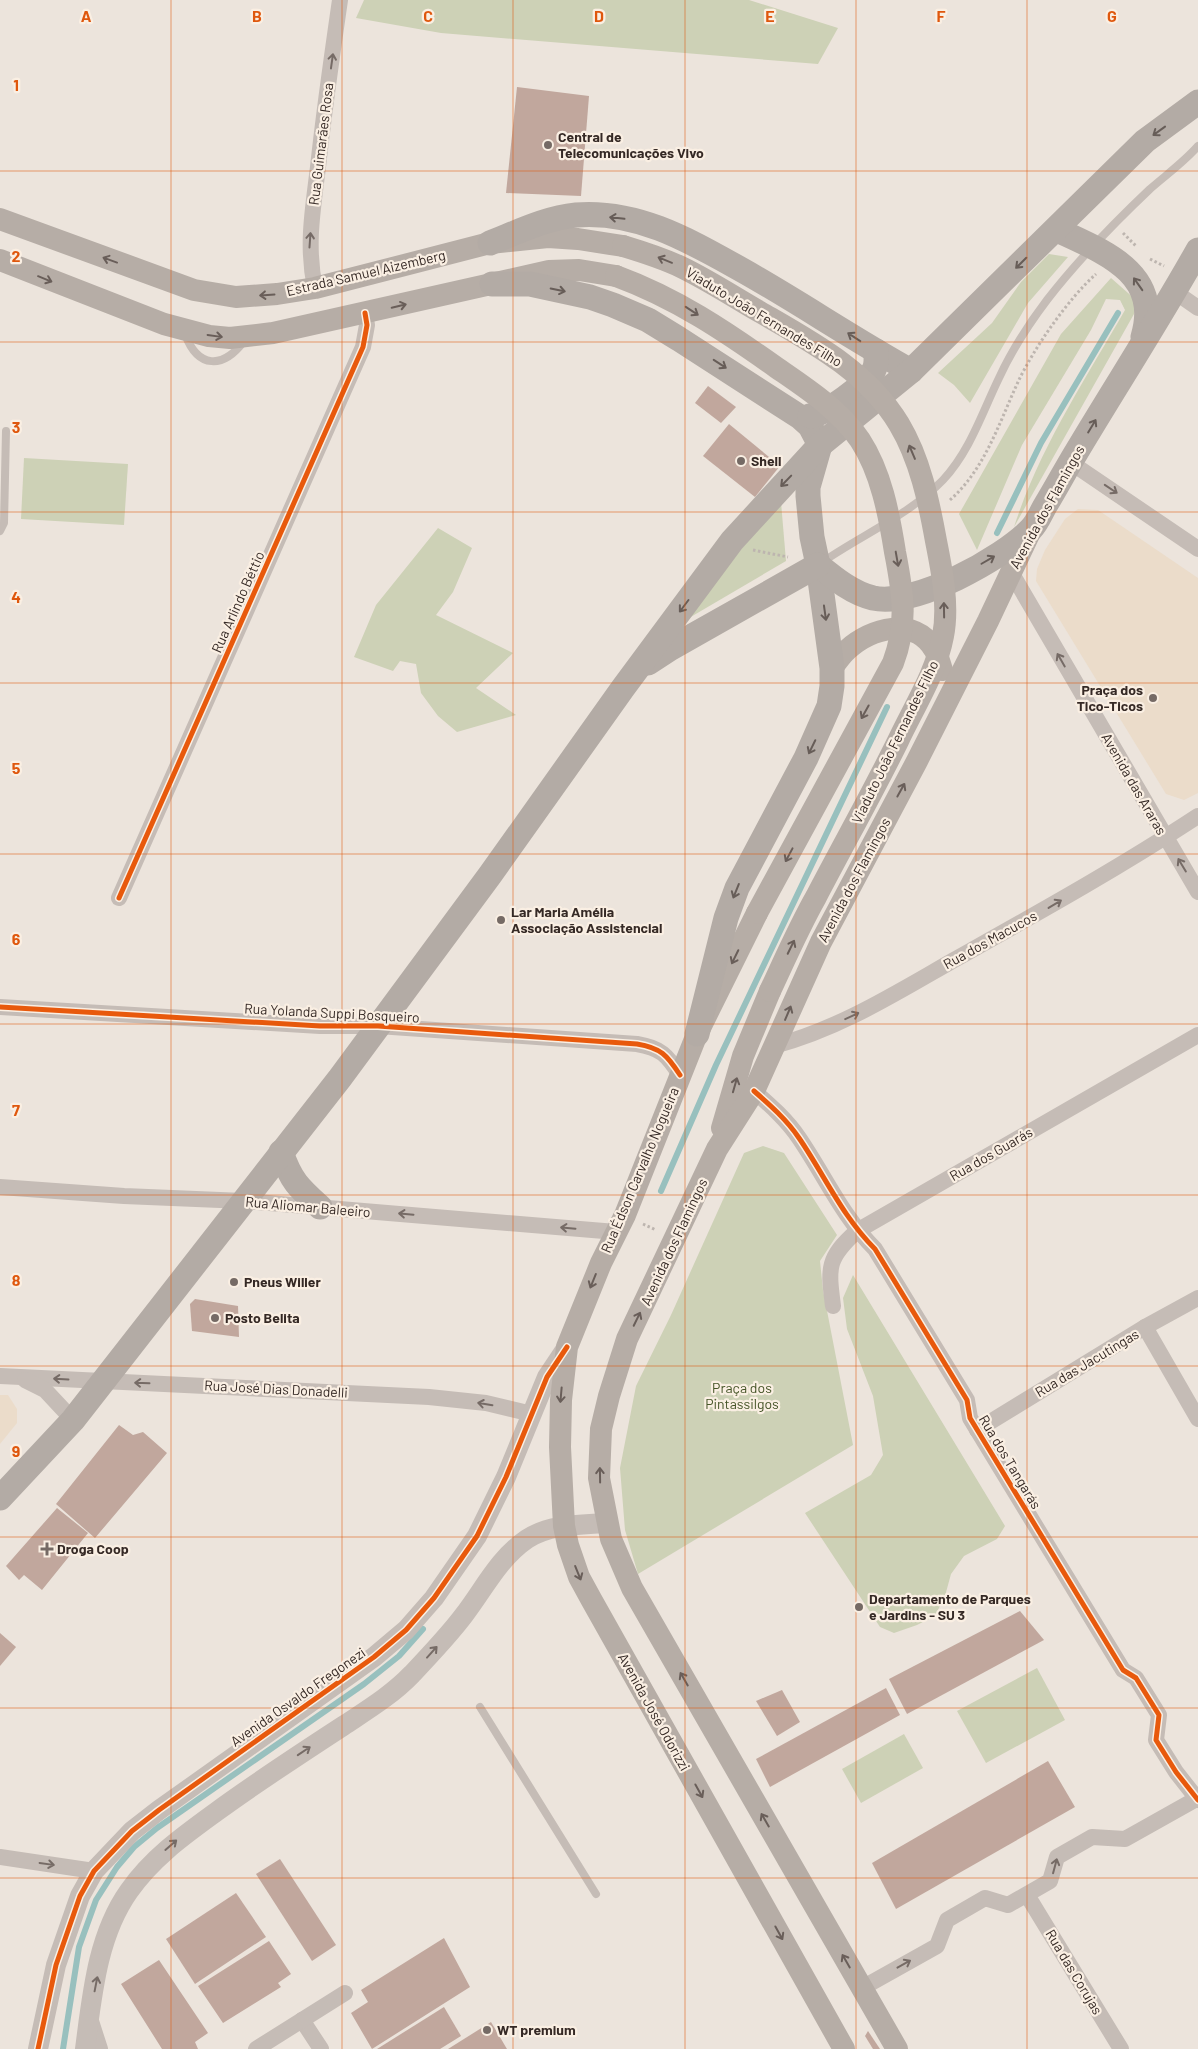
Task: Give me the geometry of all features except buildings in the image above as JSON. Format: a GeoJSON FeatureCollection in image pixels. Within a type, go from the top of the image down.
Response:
{"type":"FeatureCollection","features":[{"type":"Feature","properties":{"kind":"main road"},"geometry":{"type":"LineString","coordinates":[[0,1498],[73,1420],[104,1382],[282,1152],[507,851],[634,673],[732,541],[820,445],[910,371],[1145,141],[1198,102]]}},
{"type":"Feature","properties":{"kind":"main road"},"geometry":{"type":"LineString","coordinates":[[490,243],[539,223],[577,215],[634,219],[659,227],[719,258],[822,317],[910,371]]}},
{"type":"Feature","properties":{"kind":"main road","name":"Estrada Samuel Aizemberg"},"geometry":{"type":"LineString","coordinates":[[0,219],[194,290],[236,297],[277,294],[315,288],[490,243],[548,237],[578,239],[623,246]]}},
{"type":"Feature","properties":{"kind":"main road"},"geometry":{"type":"LineString","coordinates":[[1056,230],[1092,246],[1126,269],[1143,290],[1148,313],[1140,347]]}},
{"type":"Feature","properties":{"kind":"main road","name":"Viaduto João Fernandes Filho"},"geometry":{"type":"LineString","coordinates":[[623,246],[669,262],[697,276],[816,346],[845,365],[870,386],[891,412],[908,442],[921,477],[933,525],[942,576],[945,612],[943,635],[934,665],[880,777],[814,899],[752,1030],[717,1149]]}},
{"type":"Feature","properties":{"kind":"main road","name":"Avenida dos Flamingos"},"geometry":{"type":"LineString","coordinates":[[609,1531],[599,1478],[601,1429],[609,1396],[628,1339],[717,1149],[754,1091],[821,942],[944,708],[1032,528],[1140,347],[1173,280],[1198,250]]}},
{"type":"Feature","properties":{"kind":"main road"},"geometry":{"type":"LineString","coordinates":[[0,260],[134,314],[184,330],[216,336],[246,337],[365,313],[492,284],[530,284],[613,305],[648,320],[707,355],[800,417],[810,426],[820,445],[808,487],[808,496],[812,537],[818,564],[832,668],[830,706],[820,730],[737,888],[726,918],[697,1034]]}},
{"type":"Feature","properties":{"kind":"main road","name":"Rua Édson Carvalho Nogueira"},"geometry":{"type":"LineString","coordinates":[[492,284],[527,274],[566,269],[616,276],[662,294],[686,307],[787,375],[839,416],[860,440],[869,457],[881,487],[894,545],[904,607],[900,644],[893,663],[757,913],[697,1034],[567,1347]]}},
{"type":"Feature","properties":{"kind":"main road"},"geometry":{"type":"LineString","coordinates":[[800,417],[814,416],[828,410],[869,377],[874,369],[876,351]]}},
{"type":"Feature","properties":{"kind":"main road"},"geometry":{"type":"LineString","coordinates":[[818,564],[844,584],[862,594],[879,599],[898,599],[920,594],[970,570],[1003,551],[1032,528]]}},
{"type":"Feature","properties":{"kind":"main road"},"geometry":{"type":"LineString","coordinates":[[634,673],[671,648],[818,564]]}},
{"type":"Feature","properties":{"kind":"main road"},"geometry":{"type":"LineString","coordinates":[[832,668],[847,650],[872,634],[898,627],[911,630],[924,637],[934,649],[943,673],[944,708]]}},
{"type":"Feature","properties":{"kind":"main road"},"geometry":{"type":"LineString","coordinates":[[282,1152],[287,1170],[295,1184],[320,1208]]}},
{"type":"Feature","properties":{"kind":"main road","name":"Avenida José Odorizzi"},"geometry":{"type":"LineString","coordinates":[[567,1347],[560,1400],[564,1526],[568,1546],[579,1577],[844,2049]]}},
{"type":"Feature","properties":{"kind":"main road"},"geometry":{"type":"LineString","coordinates":[[609,1531],[632,1588],[897,2049]]}},
{"type":"Feature","properties":{"kind":"street","name":"Rua Guimarães Rosa"},"geometry":{"type":"LineString","coordinates":[[315,288],[310,265],[309,244],[340,0]]}},
{"type":"Feature","properties":{"kind":"street"},"geometry":{"type":"LineString","coordinates":[[1173,280],[1198,308]]}},
{"type":"Feature","properties":{"kind":"street","name":"Rua Arlindo Béttio"},"geometry":{"type":"LineString","coordinates":[[119,898],[363,347],[367,325],[365,313]]}},
{"type":"Feature","properties":{"kind":"street"},"geometry":{"type":"LineString","coordinates":[[1070,462],[1198,549]]}},
{"type":"Feature","properties":{"kind":"street","name":"Avenida das Araras"},"geometry":{"type":"LineString","coordinates":[[1011,572],[1198,892]]}},
{"type":"Feature","properties":{"kind":"street","name":"Rua dos Macucos"},"geometry":{"type":"LineString","coordinates":[[774,1046],[805,1038],[862,1012],[1037,914],[1166,838],[1198,816]]}},
{"type":"Feature","properties":{"kind":"street","name":"Rua Yolanda Suppi Bosqueiro"},"geometry":{"type":"LineString","coordinates":[[0,1007],[320,1026],[378,1026],[637,1044],[652,1046],[660,1050],[668,1057],[680,1075]]}},
{"type":"Feature","properties":{"kind":"street","name":"Rua dos Guarás"},"geometry":{"type":"LineString","coordinates":[[833,1306],[830,1270],[832,1258],[840,1246],[857,1231],[1198,1035]]}},
{"type":"Feature","properties":{"kind":"street","name":"Rua dos Tangarás"},"geometry":{"type":"LineString","coordinates":[[754,1091],[788,1124],[799,1138],[857,1231],[875,1249],[967,1400],[970,1418],[977,1430],[1123,1670],[1136,1678],[1148,1696],[1159,1715],[1156,1740],[1176,1772],[1198,1799]]}},
{"type":"Feature","properties":{"kind":"street","name":"Rua Aliomar Baleeiro"},"geometry":{"type":"LineString","coordinates":[[0,1187],[124,1196],[244,1201],[616,1232]]}},
{"type":"Feature","properties":{"kind":"street","name":"Rua das Jacutingas"},"geometry":{"type":"LineString","coordinates":[[977,1430],[1145,1327],[1198,1298]]}},
{"type":"Feature","properties":{"kind":"street"},"geometry":{"type":"LineString","coordinates":[[1145,1327],[1198,1419]]}},
{"type":"Feature","properties":{"kind":"street","name":"Avenida Osvaldo Fregonezi"},"geometry":{"type":"LineString","coordinates":[[38,2049],[56,1965],[80,1896],[94,1871],[132,1832],[159,1810],[374,1658],[406,1630],[434,1598],[477,1536],[547,1377],[567,1347]]}},
{"type":"Feature","properties":{"kind":"street","name":"Rua José Dias Donadelli"},"geometry":{"type":"LineString","coordinates":[[0,1376],[429,1397],[486,1404],[532,1414]]}},
{"type":"Feature","properties":{"kind":"street","name":"Rua José Dias Donadelli"},"geometry":{"type":"LineString","coordinates":[[19,1377],[45,1390],[73,1420]]}},
{"type":"Feature","properties":{"kind":"street"},"geometry":{"type":"LineString","coordinates":[[85,2049],[103,1945],[115,1913],[128,1892],[150,1864],[175,1841],[242,1793],[386,1697],[411,1675],[463,1616],[500,1563],[514,1548],[528,1538],[564,1526],[609,1531]]}},
{"type":"Feature","properties":{"kind":"street"},"geometry":{"type":"LineString","coordinates":[[862,1988],[937,1946],[947,1920],[985,1898],[1008,1905],[1050,1881],[1057,1857],[1092,1837],[1124,1839],[1198,1799]]}},
{"type":"Feature","properties":{"kind":"street"},"geometry":{"type":"LineString","coordinates":[[0,1857],[94,1871]]}},
{"type":"Feature","properties":{"kind":"street","name":"Rua das Corujas"},"geometry":{"type":"LineString","coordinates":[[1027,1895],[1121,2049]]}},
{"type":"Feature","properties":{"kind":"street"},"geometry":{"type":"LineString","coordinates":[[256,2049],[345,1992]]}},
{"type":"Feature","properties":{"kind":"street"},"geometry":{"type":"LineString","coordinates":[[90,2016],[100,2049]]}},
{"type":"Feature","properties":{"kind":"street"},"geometry":{"type":"LineString","coordinates":[[302,2020],[321,2049]]}},
{"type":"Feature","properties":{"kind":"lane"},"geometry":{"type":"LineString","coordinates":[[818,564],[897,518],[944,479],[971,440],[999,379],[1026,329],[1047,300],[1092,246],[1197,148]]}},
{"type":"Feature","properties":{"kind":"lane"},"geometry":{"type":"LineString","coordinates":[[0,531],[4,523],[6,432]]}},
{"type":"Feature","properties":{"kind":"lane"},"geometry":{"type":"LineString","coordinates":[[480,1707],[596,1894]]}},
{"type":"Feature","properties":{"kind":"path"},"geometry":{"type":"LineString","coordinates":[[1122,233],[1173,280]]}},
{"type":"Feature","properties":{"kind":"path"},"geometry":{"type":"LineString","coordinates":[[943,505],[975,473],[1028,365],[1062,311],[1098,272]]}},
{"type":"Feature","properties":{"kind":"path"},"geometry":{"type":"LineString","coordinates":[[750,549],[794,558]]}},
{"type":"Feature","properties":{"kind":"path"},"geometry":{"type":"LineString","coordinates":[[636,1221],[664,1234]]}},
{"type":"Feature","properties":{"kind":"green space"},"geometry":{"type":"Polygon","coordinates":[[[364,0],[749,0],[838,28],[818,64],[441,33],[356,18],[364,0]]]}},
{"type":"Feature","properties":{"kind":"green space"},"geometry":{"type":"Polygon","coordinates":[[[1049,254],[1068,257],[1028,303],[970,403],[954,385],[938,373],[992,323],[1021,282],[1049,254]]]}},
{"type":"Feature","properties":{"kind":"green space"},"geometry":{"type":"Polygon","coordinates":[[[1111,278],[1136,300],[1134,314],[1014,527],[1036,470],[1079,389],[1125,310],[1120,300],[1106,299],[1091,330],[1022,445],[977,550],[959,514],[1061,334],[1111,278]]]}},
{"type":"Feature","properties":{"kind":"green space"},"geometry":{"type":"Polygon","coordinates":[[[24,458],[128,464],[124,525],[21,519],[24,458]]]}},
{"type":"Feature","properties":{"kind":"green space"},"geometry":{"type":"Polygon","coordinates":[[[781,502],[786,561],[677,625],[781,502]]]}},
{"type":"Feature","properties":{"kind":"green space"},"geometry":{"type":"Polygon","coordinates":[[[438,528],[472,548],[453,592],[436,615],[513,653],[476,688],[516,715],[457,732],[438,716],[421,693],[416,664],[400,661],[393,671],[354,657],[376,605],[438,528]]]}},
{"type":"Feature","properties":{"kind":"green space","name":"Praça dos Pintassilgos"},"geometry":{"type":"Polygon","coordinates":[[[763,1146],[784,1153],[837,1235],[820,1261],[823,1290],[853,1445],[638,1574],[625,1530],[620,1468],[636,1386],[671,1315],[744,1153],[763,1146]]]}},
{"type":"Feature","properties":{"kind":"green space"},"geometry":{"type":"Polygon","coordinates":[[[853,1275],[1005,1526],[997,1539],[964,1556],[951,1574],[945,1596],[935,1616],[894,1633],[880,1627],[805,1513],[871,1475],[883,1455],[873,1396],[847,1329],[843,1298],[853,1275]]]}},
{"type":"Feature","properties":{"kind":"green space"},"geometry":{"type":"Polygon","coordinates":[[[1037,1668],[1065,1720],[986,1763],[957,1711],[1037,1668]]]}},
{"type":"Feature","properties":{"kind":"green space"},"geometry":{"type":"Polygon","coordinates":[[[904,1734],[923,1768],[861,1803],[842,1769],[904,1734]]]}},
{"type":"Feature","properties":{"kind":"shaded area","name":"Praça dos Tico-Ticos"},"geometry":{"type":"Polygon","coordinates":[[[1078,509],[1098,510],[1198,578],[1198,793],[1184,800],[1166,794],[1036,581],[1037,569],[1045,550],[1065,519],[1078,509]]]}},
{"type":"Feature","properties":{"kind":"shaded area"},"geometry":{"type":"Polygon","coordinates":[[[0,1395],[8,1395],[17,1409],[17,1423],[0,1444],[0,1395]]]}},
{"type":"Feature","properties":{"kind":"waterway"},"geometry":{"type":"LineString","coordinates":[[997,533],[1041,443],[1118,313]]}},
{"type":"Feature","properties":{"kind":"waterway"},"geometry":{"type":"LineString","coordinates":[[661,1191],[716,1065],[887,707]]}},
{"type":"Feature","properties":{"kind":"waterway"},"geometry":{"type":"LineString","coordinates":[[63,2049],[79,1947],[96,1900],[117,1867],[134,1847],[157,1828],[364,1684],[399,1656],[423,1629]]}},
{"type":"Feature","properties":{"kind":"cycle path"},"geometry":{"type":"LineString","coordinates":[[119,898],[363,347],[367,325],[365,313]]}},
{"type":"Feature","properties":{"kind":"cycle path"},"geometry":{"type":"LineString","coordinates":[[0,1007],[320,1026],[378,1026],[637,1044],[658,1050],[667,1057],[680,1075]]}},
{"type":"Feature","properties":{"kind":"cycle path"},"geometry":{"type":"LineString","coordinates":[[754,1091],[794,1131],[843,1209],[875,1249],[967,1400],[970,1418],[1123,1670],[1136,1678],[1159,1715],[1156,1740],[1176,1772],[1198,1800]]}},
{"type":"Feature","properties":{"kind":"cycle path"},"geometry":{"type":"LineString","coordinates":[[38,2049],[56,1965],[80,1896],[94,1871],[132,1831],[159,1810],[374,1657],[406,1630],[434,1598],[477,1536],[506,1477],[547,1377],[567,1347]]}},
{"type":"Feature","properties":{"kind":"place","name":"Central de Telecomunicações Vivo"},"geometry":{"type":"Point","coordinates":[548,145]}},
{"type":"Feature","properties":{"kind":"place","name":"Shell"},"geometry":{"type":"Point","coordinates":[741,461]}},
{"type":"Feature","properties":{"kind":"place","name":"Praça dos Tico-Ticos"},"geometry":{"type":"Point","coordinates":[1153,698]}},
{"type":"Feature","properties":{"kind":"place","name":"Lar Maria Amélia Associação Assistencial"},"geometry":{"type":"Point","coordinates":[501,920]}},
{"type":"Feature","properties":{"kind":"place","name":"Pneus Willer"},"geometry":{"type":"Point","coordinates":[234,1282]}},
{"type":"Feature","properties":{"kind":"place","name":"Posto Belita"},"geometry":{"type":"Point","coordinates":[215,1318]}},
{"type":"Feature","properties":{"kind":"place","name":"Droga Coop"},"geometry":{"type":"Point","coordinates":[47,1549]}},
{"type":"Feature","properties":{"kind":"place","name":"Departamento de Parques e Jardins - SU 3"},"geometry":{"type":"Point","coordinates":[859,1607]}},
{"type":"Feature","properties":{"kind":"place","name":"WT premium"},"geometry":{"type":"Point","coordinates":[487,2030]}}]}
